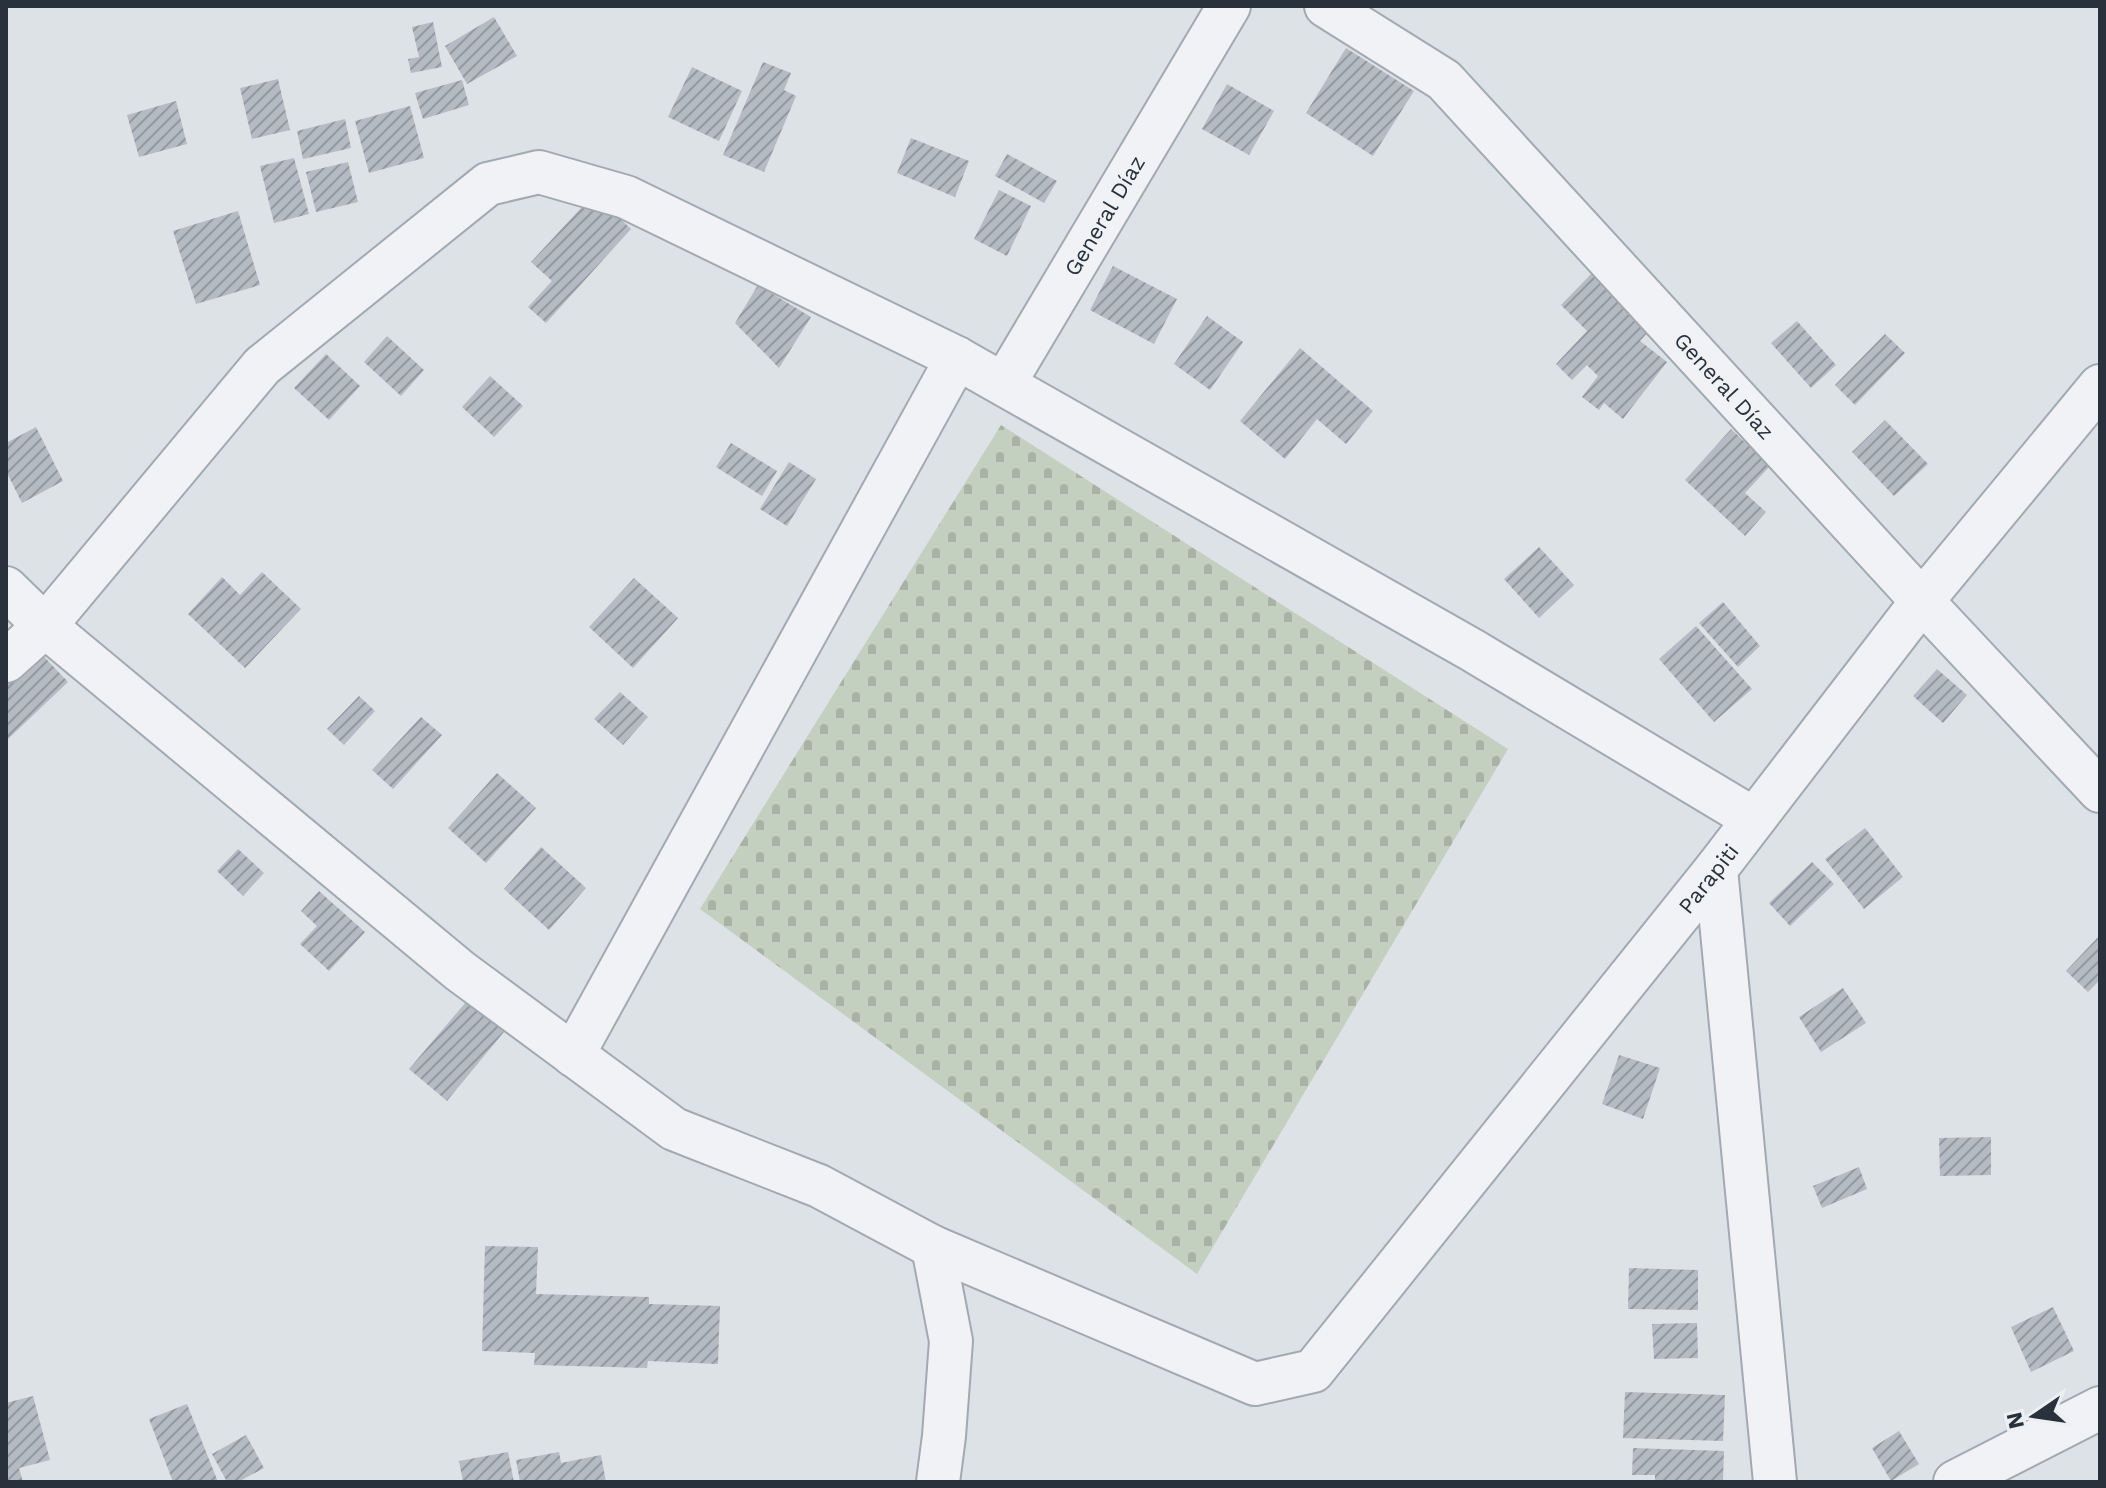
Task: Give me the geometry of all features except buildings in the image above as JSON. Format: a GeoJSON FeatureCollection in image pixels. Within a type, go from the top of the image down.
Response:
{"type":"FeatureCollection","features":[{"type":"Feature","properties":{"kind":"street","name":"General Díaz"},"geometry":{"type":"LineString","coordinates":[[1004,384],[1229,6]]}},
{"type":"Feature","properties":{"kind":"street","name":"General Díaz"},"geometry":{"type":"LineString","coordinates":[[1326,6],[1444,80],[2100,791]]}},
{"type":"Feature","properties":{"kind":"street"},"geometry":{"type":"LineString","coordinates":[[6,661],[45,626],[262,366],[488,184],[539,172],[626,197],[957,358],[1472,650],[1754,819]]}},
{"type":"Feature","properties":{"kind":"street"},"geometry":{"type":"LineString","coordinates":[[573,1055],[957,358]]}},
{"type":"Feature","properties":{"kind":"street","name":"Parapiti"},"geometry":{"type":"LineString","coordinates":[[933,1247],[1255,1384],[1313,1371],[1716,869],[1922,601],[2100,386]]}},
{"type":"Feature","properties":{"kind":"street"},"geometry":{"type":"LineString","coordinates":[[6,588],[45,626],[460,971],[674,1129],[819,1186],[933,1247],[951,1341],[938,1482]]}},
{"type":"Feature","properties":{"kind":"street"},"geometry":{"type":"LineString","coordinates":[[1716,869],[1775,1482]]}},
{"type":"Feature","properties":{"kind":"street"},"geometry":{"type":"LineString","coordinates":[[1955,1482],[2100,1408]]}},
{"type":"Feature","properties":{"kind":"green space"},"geometry":{"type":"Polygon","coordinates":[[[1001,425],[1508,749],[1197,1274],[700,909],[1001,425]]]}}]}
